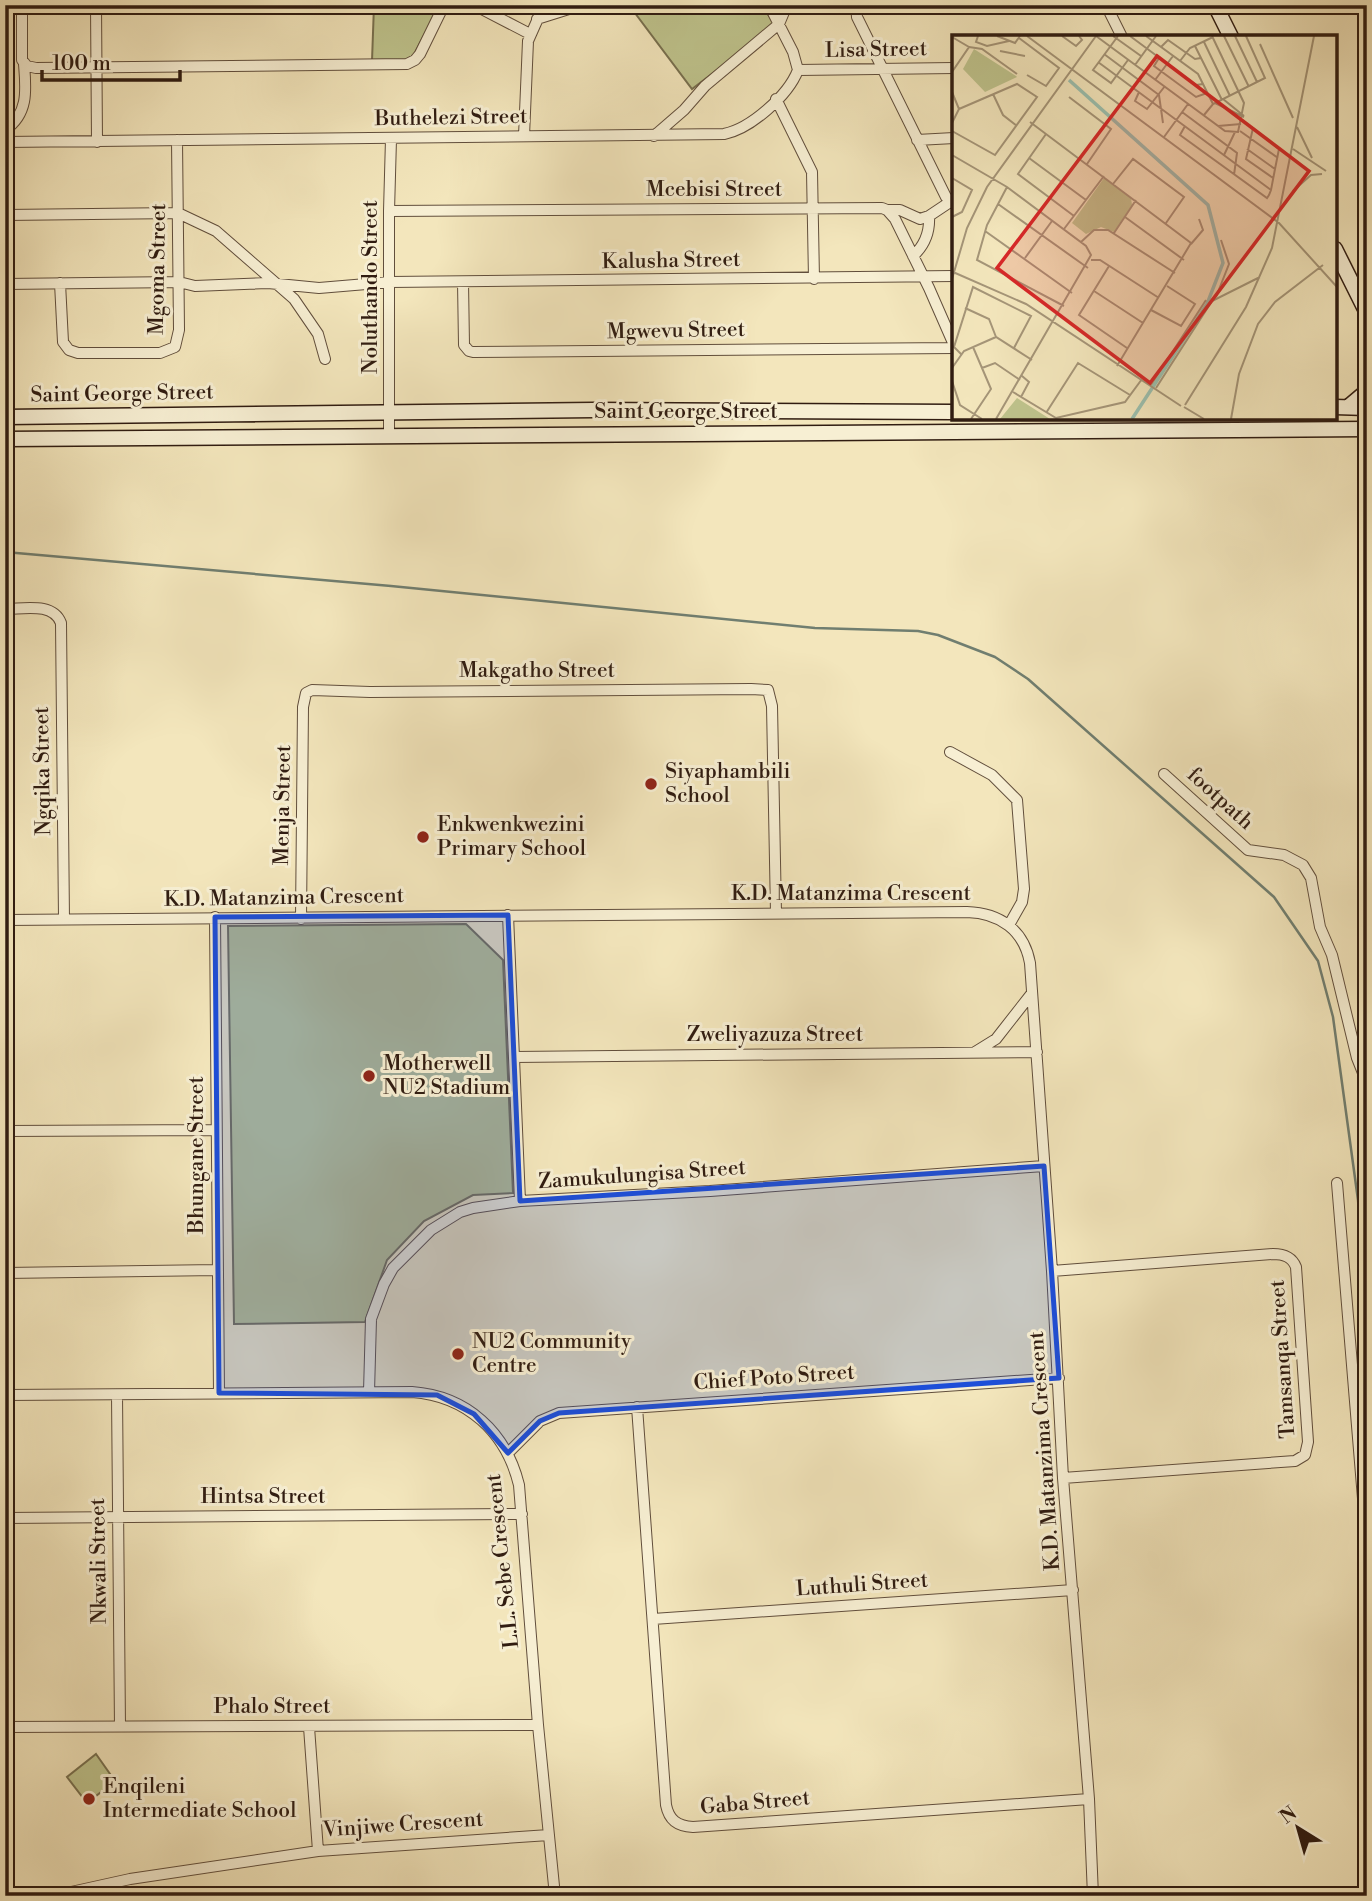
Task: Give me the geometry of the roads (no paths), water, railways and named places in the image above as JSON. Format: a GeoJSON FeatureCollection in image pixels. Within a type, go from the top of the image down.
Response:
{"type":"FeatureCollection","features":[{"type":"Feature","properties":{"kind":"main road"},"geometry":{"type":"LineString","coordinates":[[1215,5],[1230,35]]}},
{"type":"Feature","properties":{"kind":"main road"},"geometry":{"type":"LineString","coordinates":[[1337,253],[1367,313]]}},
{"type":"Feature","properties":{"kind":"main road"},"geometry":{"type":"LineString","coordinates":[[1342,407],[1361,399],[1367,391]]}},
{"type":"Feature","properties":{"kind":"main road"},"geometry":{"type":"LineString","coordinates":[[1342,407],[1367,408]]}},
{"type":"Feature","properties":{"kind":"main road","name":"Saint George Street"},"geometry":{"type":"LineString","coordinates":[[5,416],[580,410],[952,412]]}},
{"type":"Feature","properties":{"kind":"main road","name":"Saint George Street"},"geometry":{"type":"LineString","coordinates":[[5,439],[1367,429]]}},
{"type":"Feature","properties":{"kind":"street"},"geometry":{"type":"LineString","coordinates":[[5,130],[23,110],[22,5]]}},
{"type":"Feature","properties":{"kind":"street"},"geometry":{"type":"LineString","coordinates":[[96,5],[97,142]]}},
{"type":"Feature","properties":{"kind":"street"},"geometry":{"type":"LineString","coordinates":[[24,64],[36,68],[407,64],[420,54],[444,5]]}},
{"type":"Feature","properties":{"kind":"street"},"geometry":{"type":"LineString","coordinates":[[474,5],[530,34]]}},
{"type":"Feature","properties":{"kind":"street"},"geometry":{"type":"LineString","coordinates":[[524,136],[527,50],[530,34],[544,5]]}},
{"type":"Feature","properties":{"kind":"street"},"geometry":{"type":"LineString","coordinates":[[537,19],[592,5]]}},
{"type":"Feature","properties":{"kind":"street"},"geometry":{"type":"LineString","coordinates":[[769,5],[793,52],[798,70]]}},
{"type":"Feature","properties":{"kind":"street"},"geometry":{"type":"LineString","coordinates":[[654,136],[684,110],[705,86],[779,24],[787,5]]}},
{"type":"Feature","properties":{"kind":"street"},"geometry":{"type":"LineString","coordinates":[[856,5],[858,18],[917,140],[952,203],[929,216],[929,231],[913,256]]}},
{"type":"Feature","properties":{"kind":"street"},"geometry":{"type":"LineString","coordinates":[[1106,5],[1121,35]]}},
{"type":"Feature","properties":{"kind":"street","name":"Lisa Street"},"geometry":{"type":"LineString","coordinates":[[798,70],[952,68]]}},
{"type":"Feature","properties":{"kind":"street","name":"Buthelezi Street"},"geometry":{"type":"LineString","coordinates":[[5,142],[713,135],[742,129],[752,122],[791,85],[798,70]]}},
{"type":"Feature","properties":{"kind":"street"},"geometry":{"type":"LineString","coordinates":[[776,99],[811,167],[814,279]]}},
{"type":"Feature","properties":{"kind":"street"},"geometry":{"type":"LineString","coordinates":[[917,140],[952,138]]}},
{"type":"Feature","properties":{"kind":"street","name":"Noluthando Street"},"geometry":{"type":"LineString","coordinates":[[389,435],[391,139]]}},
{"type":"Feature","properties":{"kind":"street","name":"Mgoma Street"},"geometry":{"type":"LineString","coordinates":[[60,283],[63,342],[69,350],[78,353],[160,353],[173,349],[179,330],[177,140]]}},
{"type":"Feature","properties":{"kind":"street","name":"Mcebisi Street"},"geometry":{"type":"LineString","coordinates":[[389,211],[869,208],[900,210],[916,218],[929,216]]}},
{"type":"Feature","properties":{"kind":"street"},"geometry":{"type":"LineString","coordinates":[[887,210],[895,219],[924,277],[952,342]]}},
{"type":"Feature","properties":{"kind":"street"},"geometry":{"type":"LineString","coordinates":[[5,215],[178,213],[215,230],[294,299],[318,334],[325,359]]}},
{"type":"Feature","properties":{"kind":"street","name":"Kalusha Street"},"geometry":{"type":"LineString","coordinates":[[5,284],[179,282],[195,286],[276,284],[319,288],[390,282],[952,276]]}},
{"type":"Feature","properties":{"kind":"street","name":"Mgwevu Street"},"geometry":{"type":"LineString","coordinates":[[463,282],[464,345],[473,352],[952,347]]}},
{"type":"Feature","properties":{"kind":"street","name":"Ngqika Street"},"geometry":{"type":"LineString","coordinates":[[5,609],[48,609],[56,614],[61,623],[64,919]]}},
{"type":"Feature","properties":{"kind":"street","name":"Makgatho Street"},"geometry":{"type":"LineString","coordinates":[[306,693],[768,690],[772,706],[776,913]]}},
{"type":"Feature","properties":{"kind":"street","name":"Menja Street"},"geometry":{"type":"LineString","coordinates":[[301,919],[303,707],[306,693]]}},
{"type":"Feature","properties":{"kind":"street"},"geometry":{"type":"LineString","coordinates":[[950,752],[992,775],[1017,800],[1024,889],[1022,902],[1009,925]]}},
{"type":"Feature","properties":{"kind":"street","name":"footpath"},"geometry":{"type":"LineString","coordinates":[[1164,775],[1248,850],[1284,855],[1303,865],[1311,878],[1320,927],[1332,955],[1357,1058],[1367,1083]]}},
{"type":"Feature","properties":{"kind":"street","name":"K.D. Matanzima Crescent"},"geometry":{"type":"LineString","coordinates":[[5,920],[967,912],[996,917],[1009,925],[1028,952],[1032,993],[1059,1378],[1063,1478],[1089,1799],[1093,1896]]}},
{"type":"Feature","properties":{"kind":"street"},"geometry":{"type":"LineString","coordinates":[[508,915],[520,1201]]}},
{"type":"Feature","properties":{"kind":"street","name":"Bhungane Street"},"geometry":{"type":"LineString","coordinates":[[215,917],[219,1393]]}},
{"type":"Feature","properties":{"kind":"street"},"geometry":{"type":"LineString","coordinates":[[975,1053],[996,1039],[1032,993]]}},
{"type":"Feature","properties":{"kind":"street","name":"Zweliyazuza Street"},"geometry":{"type":"LineString","coordinates":[[514,1056],[1037,1052]]}},
{"type":"Feature","properties":{"kind":"street"},"geometry":{"type":"LineString","coordinates":[[5,1131],[216,1130]]}},
{"type":"Feature","properties":{"kind":"street","name":"Zamukulungisa Street"},"geometry":{"type":"LineString","coordinates":[[369,1392],[371,1319],[393,1268],[417,1241],[460,1212],[486,1205],[520,1201],[710,1191],[1044,1166]]}},
{"type":"Feature","properties":{"kind":"street"},"geometry":{"type":"LineString","coordinates":[[1337,1183],[1367,1546]]}},
{"type":"Feature","properties":{"kind":"street","name":"Tamsanqa Street"},"geometry":{"type":"LineString","coordinates":[[1052,1271],[1273,1254],[1290,1258],[1296,1267],[1308,1441],[1305,1455],[1295,1461],[1063,1478]]}},
{"type":"Feature","properties":{"kind":"street"},"geometry":{"type":"LineString","coordinates":[[5,1273],[217,1270]]}},
{"type":"Feature","properties":{"kind":"street","name":"Chief Poto Street"},"geometry":{"type":"LineString","coordinates":[[508,1453],[540,1421],[550,1415],[568,1411],[1059,1378]]}},
{"type":"Feature","properties":{"kind":"street","name":"L.L. Sebe Crescent"},"geometry":{"type":"LineString","coordinates":[[5,1395],[424,1393],[449,1399],[486,1423],[508,1453],[519,1485],[555,1896]]}},
{"type":"Feature","properties":{"kind":"street","name":"Nkwali Street"},"geometry":{"type":"LineString","coordinates":[[117,1395],[120,1727]]}},
{"type":"Feature","properties":{"kind":"street","name":"Gaba Street"},"geometry":{"type":"LineString","coordinates":[[637,1407],[666,1805],[670,1817],[679,1825],[693,1827],[1089,1799]]}},
{"type":"Feature","properties":{"kind":"street","name":"Hintsa Street"},"geometry":{"type":"LineString","coordinates":[[5,1518],[522,1514]]}},
{"type":"Feature","properties":{"kind":"street","name":"Luthuli Street"},"geometry":{"type":"LineString","coordinates":[[653,1619],[1073,1590]]}},
{"type":"Feature","properties":{"kind":"street","name":"Phalo Street"},"geometry":{"type":"LineString","coordinates":[[5,1727],[538,1725]]}},
{"type":"Feature","properties":{"kind":"street"},"geometry":{"type":"LineString","coordinates":[[309,1727],[318,1851]]}},
{"type":"Feature","properties":{"kind":"street","name":"Vinjiwe Crescent"},"geometry":{"type":"LineString","coordinates":[[53,1896],[172,1872],[318,1851],[549,1835]]}},
{"type":"Feature","properties":{"kind":"waterway"},"geometry":{"type":"LineString","coordinates":[[5,552],[391,586],[815,628],[918,631],[938,635],[995,657],[1028,679],[1274,897],[1318,961],[1333,1017],[1358,1200],[1367,1312]]}},
{"type":"Feature","properties":{"kind":"place","name":"Siyaphambili School"},"geometry":{"type":"Point","coordinates":[651,784]}},
{"type":"Feature","properties":{"kind":"place","name":"Enkwenkwezini Primary School"},"geometry":{"type":"Point","coordinates":[423,837]}},
{"type":"Feature","properties":{"kind":"place","name":"Motherwell NU2 Stadium"},"geometry":{"type":"Point","coordinates":[369,1076]}},
{"type":"Feature","properties":{"kind":"place","name":"NU2 Community Centre"},"geometry":{"type":"Point","coordinates":[458,1354]}},
{"type":"Feature","properties":{"kind":"place","name":"Enqileni Intermediate School"},"geometry":{"type":"Point","coordinates":[89,1799]}}]}
